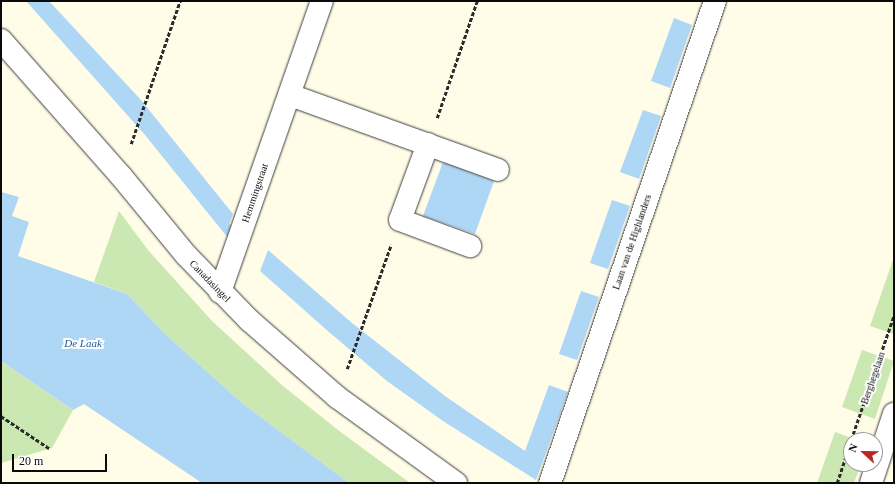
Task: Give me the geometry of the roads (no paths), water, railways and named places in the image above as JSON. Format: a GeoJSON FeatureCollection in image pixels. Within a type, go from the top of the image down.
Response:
{"type":"FeatureCollection","features":[{"type":"Feature","properties":{"kind":"street","name":"Hemmingstraat"},"geometry":{"type":"LineString","coordinates":[[220,292],[322,1]]}},
{"type":"Feature","properties":{"kind":"street","name":"Laan van de Highlanders"},"geometry":{"type":"LineString","coordinates":[[550,483],[715,1]]}},
{"type":"Feature","properties":{"kind":"street","name":"Canadasingel"},"geometry":{"type":"LineString","coordinates":[[1,40],[120,176],[186,255],[220,292],[276,346],[337,398],[456,483]]}},
{"type":"Feature","properties":{"kind":"street"},"geometry":{"type":"LineString","coordinates":[[290,95],[498,170]]}},
{"type":"Feature","properties":{"kind":"street"},"geometry":{"type":"LineString","coordinates":[[428,144],[400,220],[470,246]]}},
{"type":"Feature","properties":{"kind":"street"},"geometry":{"type":"LineString","coordinates":[[871,483],[894,414]]}},
{"type":"Feature","properties":{"kind":"water"},"geometry":{"type":"Polygon","coordinates":[[[26,1],[49,1],[141,100],[233,214],[229,224],[233,226],[228,238],[145,135],[26,1]]]}},
{"type":"Feature","properties":{"kind":"water"},"geometry":{"type":"Polygon","coordinates":[[[674,18],[692,25],[670,88],[651,81],[674,18]]]}},
{"type":"Feature","properties":{"kind":"water"},"geometry":{"type":"Polygon","coordinates":[[[643,110],[661,116],[639,179],[620,172],[643,110]]]}},
{"type":"Feature","properties":{"kind":"water"},"geometry":{"type":"Polygon","coordinates":[[[443,162],[494,181],[475,234],[423,216],[443,162]]]}},
{"type":"Feature","properties":{"kind":"water","name":"De Laak"},"geometry":{"type":"Polygon","coordinates":[[[1,192],[19,197],[12,216],[29,222],[18,256],[127,294],[164,333],[242,403],[349,483],[202,483],[84,404],[73,410],[1,361],[1,192]]]}},
{"type":"Feature","properties":{"kind":"water"},"geometry":{"type":"Polygon","coordinates":[[[612,200],[630,206],[608,269],[590,263],[612,200]]]}},
{"type":"Feature","properties":{"kind":"water"},"geometry":{"type":"Polygon","coordinates":[[[268,250],[352,323],[445,396],[525,451],[549,385],[568,392],[536,480],[443,421],[387,381],[329,332],[260,271],[268,250]]]}},
{"type":"Feature","properties":{"kind":"water"},"geometry":{"type":"Polygon","coordinates":[[[581,291],[599,297],[577,360],[559,354],[581,291]]]}}]}
